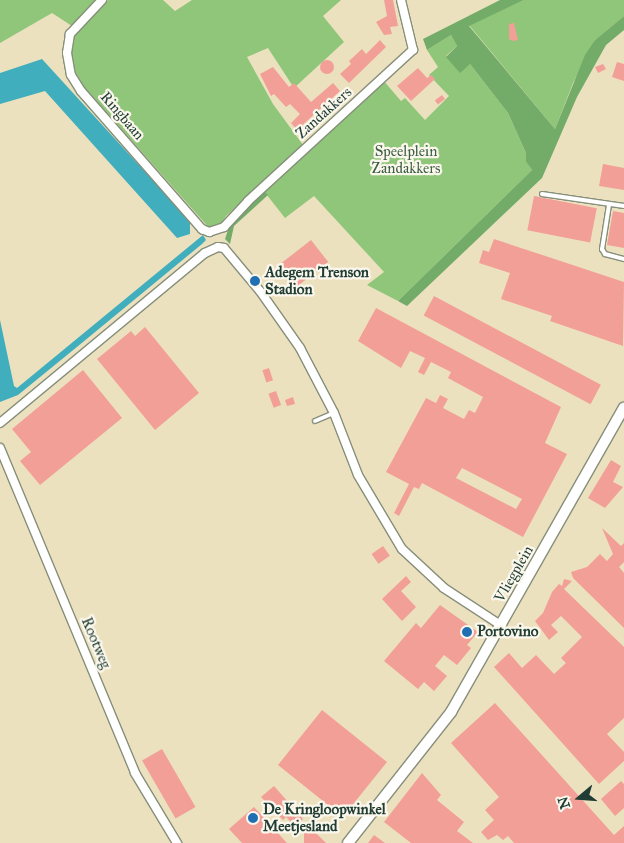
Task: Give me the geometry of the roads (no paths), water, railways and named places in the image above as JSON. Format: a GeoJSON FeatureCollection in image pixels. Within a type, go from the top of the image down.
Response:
{"type":"FeatureCollection","features":[{"type":"Feature","properties":{"kind":"street","name":"Ringbaan"},"geometry":{"type":"LineString","coordinates":[[102,0],[70,34],[67,53],[75,82],[202,229],[216,232]]}},
{"type":"Feature","properties":{"kind":"street","name":"Zandakkers"},"geometry":{"type":"LineString","coordinates":[[216,232],[413,50],[401,0]]}},
{"type":"Feature","properties":{"kind":"street"},"geometry":{"type":"LineString","coordinates":[[0,423],[205,253],[218,247],[232,256],[274,310],[300,348],[334,413],[358,475],[402,548],[444,588],[502,626]]}},
{"type":"Feature","properties":{"kind":"street","name":"Vliegplein"},"geometry":{"type":"LineString","coordinates":[[348,843],[451,712],[502,626],[624,408]]}},
{"type":"Feature","properties":{"kind":"street","name":"Rootweg"},"geometry":{"type":"LineString","coordinates":[[0,448],[135,773],[177,843]]}},
{"type":"Feature","properties":{"kind":"lane"},"geometry":{"type":"LineString","coordinates":[[542,194],[624,206]]}},
{"type":"Feature","properties":{"kind":"lane"},"geometry":{"type":"LineString","coordinates":[[609,205],[602,249],[605,254],[624,259]]}},
{"type":"Feature","properties":{"kind":"lane"},"geometry":{"type":"LineString","coordinates":[[315,422],[334,413]]}},
{"type":"Feature","properties":{"kind":"water"},"geometry":{"type":"Polygon","coordinates":[[[42,59],[190,221],[190,234],[177,238],[45,91],[0,104],[0,73],[42,59]]]}},
{"type":"Feature","properties":{"kind":"water"},"geometry":{"type":"Polygon","coordinates":[[[203,235],[206,240],[202,244],[83,342],[18,395],[0,402],[0,320],[14,386],[17,388],[203,235]]]}},
{"type":"Feature","properties":{"kind":"place","name":"Adegem Trenson Stadion"},"geometry":{"type":"Point","coordinates":[255,281]}},
{"type":"Feature","properties":{"kind":"place","name":"Portovino"},"geometry":{"type":"Point","coordinates":[467,632]}},
{"type":"Feature","properties":{"kind":"place","name":"De Kringloopwinkel Meetjesland"},"geometry":{"type":"Point","coordinates":[253,818]}},
{"type":"Feature","properties":{"kind":"park label","name":"Speelplein Zandakkers"},"geometry":{"type":"Point","coordinates":[406,160]}}]}
